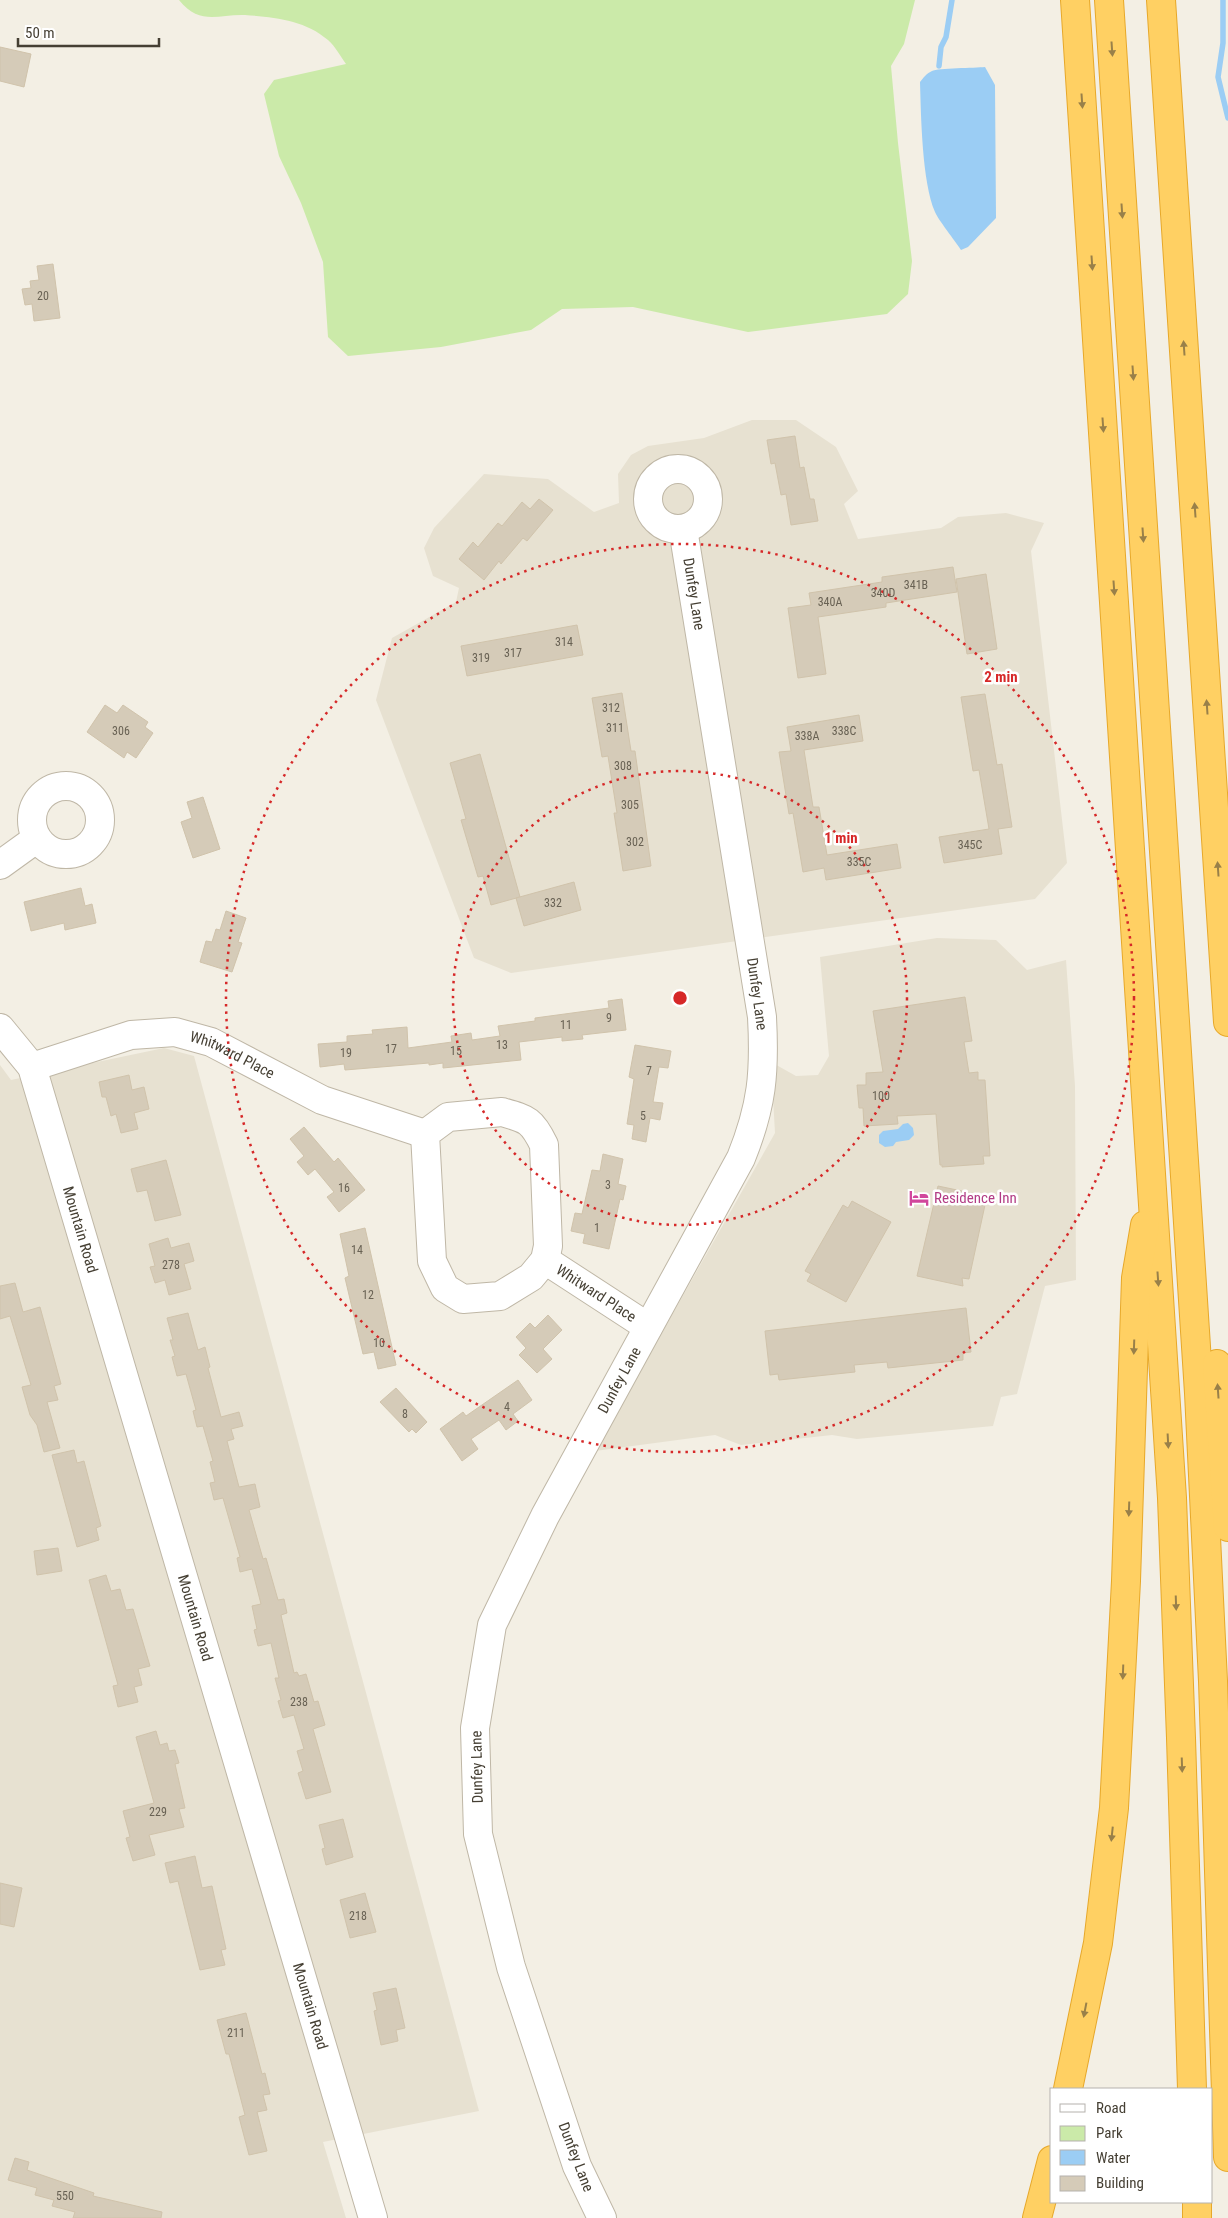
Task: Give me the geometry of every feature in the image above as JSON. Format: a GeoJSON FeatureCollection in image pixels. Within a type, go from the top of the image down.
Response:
{"type":"FeatureCollection","features":[{"type":"Feature","properties":{"kind":"highway"},"geometry":{"type":"LineString","coordinates":[[1075,0],[1153,1195],[1176,1580],[1192,2088]]}},
{"type":"Feature","properties":{"kind":"highway"},"geometry":{"type":"LineString","coordinates":[[1109,0],[1199,1393],[1213,1681],[1228,2157]]}},
{"type":"Feature","properties":{"kind":"highway"},"geometry":{"type":"LineString","coordinates":[[1128,0],[1228,1527]]}},
{"type":"Feature","properties":{"kind":"highway"},"geometry":{"type":"LineString","coordinates":[[1161,0],[1228,1022]]}},
{"type":"Feature","properties":{"kind":"highway"},"geometry":{"type":"LineString","coordinates":[[1068,2088],[1098,1943],[1113,1818],[1123,1665],[1136,1278],[1143,1232],[1153,1195]]}},
{"type":"Feature","properties":{"kind":"highway"},"geometry":{"type":"LineString","coordinates":[[1037,2218],[1050,2168]]}},
{"type":"Feature","properties":{"kind":"highway"},"geometry":{"type":"LineString","coordinates":[[1196,2203],[1197,2218]]}},
{"type":"Feature","properties":{"kind":"street","name":"Dunfey Lane"},"geometry":{"type":"LineString","coordinates":[[602,2218],[577,2166],[511,1967],[478,1834],[475,1728],[492,1625],[545,1516],[741,1158],[757,1113],[764,1059],[762,1017],[683,529]]}},
{"type":"Feature","properties":{"kind":"street"},"geometry":{"type":"LineString","coordinates":[[0,865],[36,839]]}},
{"type":"Feature","properties":{"kind":"street","name":"Mountain Road"},"geometry":{"type":"LineString","coordinates":[[0,1028],[32,1067],[373,2218]]}},
{"type":"Feature","properties":{"kind":"street","name":"Whitward Place"},"geometry":{"type":"LineString","coordinates":[[32,1067],[132,1035],[174,1032],[211,1042],[322,1100],[425,1134]]}},
{"type":"Feature","properties":{"kind":"street","name":"Whitward Place"},"geometry":{"type":"LineString","coordinates":[[502,1112],[526,1119],[537,1131],[544,1145],[548,1246],[544,1260],[531,1277],[500,1296],[463,1299],[444,1288],[432,1261],[425,1134],[448,1117],[502,1112]]}},
{"type":"Feature","properties":{"kind":"street","name":"Whitward Place"},"geometry":{"type":"LineString","coordinates":[[544,1260],[648,1327]]}},
{"type":"Feature","properties":{"kind":"shaded area"},"geometry":{"type":"Polygon","coordinates":[[[752,420],[796,420],[836,447],[858,491],[844,504],[858,539],[941,528],[958,517],[1006,513],[1044,523],[1031,551],[1067,863],[1035,899],[511,973],[474,958],[376,700],[392,638],[456,602],[459,588],[433,576],[424,548],[434,528],[484,474],[548,479],[594,512],[619,503],[618,474],[631,455],[648,446],[704,438],[752,420]]]}},
{"type":"Feature","properties":{"kind":"shaded area"},"geometry":{"type":"Polygon","coordinates":[[[937,938],[996,940],[1027,970],[1066,960],[1075,1086],[1076,1280],[1045,1286],[1017,1394],[1001,1397],[993,1426],[857,1439],[832,1435],[741,1445],[715,1435],[595,1451],[775,1133],[771,1062],[796,1076],[818,1075],[829,1056],[820,957],[937,938]]]}},
{"type":"Feature","properties":{"kind":"shaded area"},"geometry":{"type":"Polygon","coordinates":[[[164,1048],[194,1056],[479,2111],[323,2142],[346,2218],[0,2218],[0,1065],[11,1080],[164,1048]]]}},
{"type":"Feature","properties":{"kind":"green space"},"geometry":{"type":"Polygon","coordinates":[[[179,0],[915,0],[904,44],[891,66],[912,261],[908,294],[887,314],[748,332],[633,307],[562,309],[531,330],[441,347],[348,356],[328,337],[323,262],[301,203],[279,156],[264,94],[274,80],[346,64],[328,40],[319,33],[299,24],[245,15],[202,16],[194,13],[179,0]]]}},
{"type":"Feature","properties":{"kind":"water"},"geometry":{"type":"Polygon","coordinates":[[[985,67],[995,85],[996,218],[968,247],[961,250],[937,216],[927,184],[923,148],[920,82],[928,73],[936,70],[985,67]]]}},
{"type":"Feature","properties":{"kind":"water"},"geometry":{"type":"Polygon","coordinates":[[[908,1123],[913,1128],[914,1135],[909,1140],[896,1142],[893,1146],[885,1147],[879,1143],[879,1135],[883,1131],[898,1129],[903,1124],[908,1123]]]}},
{"type":"Feature","properties":{"kind":"building"},"geometry":{"type":"Polygon","coordinates":[[[0,47],[31,54],[24,87],[0,81],[0,47]]]}},
{"type":"Feature","properties":{"kind":"building"},"geometry":{"type":"Polygon","coordinates":[[[53,264],[60,318],[34,321],[32,304],[25,305],[22,289],[31,288],[30,281],[39,280],[37,266],[53,264]]]}},
{"type":"Feature","properties":{"kind":"building"},"geometry":{"type":"Polygon","coordinates":[[[795,436],[800,468],[804,467],[810,499],[814,499],[818,521],[791,525],[786,494],[781,495],[775,463],[771,464],[767,440],[795,436]]]}},
{"type":"Feature","properties":{"kind":"building"},"geometry":{"type":"Polygon","coordinates":[[[539,499],[553,510],[527,541],[523,538],[501,564],[499,561],[484,580],[459,559],[473,542],[478,547],[498,523],[502,526],[522,502],[530,509],[539,499]]]}},
{"type":"Feature","properties":{"kind":"building"},"geometry":{"type":"Polygon","coordinates":[[[953,567],[957,592],[886,603],[886,607],[818,617],[826,674],[798,678],[788,608],[811,605],[809,593],[882,582],[882,577],[953,567]]]}},
{"type":"Feature","properties":{"kind":"building"},"geometry":{"type":"Polygon","coordinates":[[[986,574],[997,649],[967,654],[956,579],[986,574]]]}},
{"type":"Feature","properties":{"kind":"building"},"geometry":{"type":"Polygon","coordinates":[[[577,625],[583,655],[467,676],[461,646],[577,625]]]}},
{"type":"Feature","properties":{"kind":"building"},"geometry":{"type":"Polygon","coordinates":[[[622,693],[631,751],[635,751],[651,866],[623,871],[614,813],[617,813],[608,756],[602,757],[592,698],[622,693]]]}},
{"type":"Feature","properties":{"kind":"building"},"geometry":{"type":"Polygon","coordinates":[[[985,694],[997,765],[1002,764],[1012,827],[998,829],[1002,854],[944,863],[939,837],[989,829],[979,770],[973,771],[961,697],[985,694]]]}},
{"type":"Feature","properties":{"kind":"building"},"geometry":{"type":"Polygon","coordinates":[[[105,705],[117,713],[123,705],[148,722],[145,727],[153,733],[136,758],[127,752],[124,758],[87,732],[105,705]]]}},
{"type":"Feature","properties":{"kind":"building"},"geometry":{"type":"Polygon","coordinates":[[[859,715],[863,741],[804,750],[813,807],[819,807],[827,855],[897,844],[901,868],[826,880],[824,868],[803,872],[793,813],[789,814],[779,752],[791,751],[787,727],[859,715]]]}},
{"type":"Feature","properties":{"kind":"building"},"geometry":{"type":"Polygon","coordinates":[[[480,754],[520,897],[491,905],[483,876],[478,877],[461,820],[466,819],[450,763],[480,754]]]}},
{"type":"Feature","properties":{"kind":"building"},"geometry":{"type":"Polygon","coordinates":[[[203,797],[220,849],[193,858],[181,822],[192,818],[187,802],[203,797]]]}},
{"type":"Feature","properties":{"kind":"building"},"geometry":{"type":"Polygon","coordinates":[[[574,882],[581,910],[524,926],[516,898],[574,882]]]}},
{"type":"Feature","properties":{"kind":"building"},"geometry":{"type":"Polygon","coordinates":[[[81,888],[85,906],[92,904],[96,923],[65,930],[64,923],[31,931],[24,902],[81,888]]]}},
{"type":"Feature","properties":{"kind":"building"},"geometry":{"type":"Polygon","coordinates":[[[226,911],[246,918],[238,942],[242,943],[232,972],[200,962],[206,941],[212,942],[216,929],[220,930],[226,911]]]}},
{"type":"Feature","properties":{"kind":"building"},"geometry":{"type":"Polygon","coordinates":[[[965,997],[972,1041],[964,1042],[969,1073],[978,1072],[978,1080],[985,1080],[990,1156],[983,1156],[984,1164],[942,1167],[940,1165],[936,1114],[897,1116],[898,1124],[864,1126],[863,1108],[859,1108],[857,1085],[866,1085],[866,1073],[883,1072],[873,1011],[965,997]]]}},
{"type":"Feature","properties":{"kind":"building"},"geometry":{"type":"Polygon","coordinates":[[[622,999],[626,1030],[582,1035],[583,1039],[562,1041],[562,1037],[519,1042],[521,1060],[443,1068],[443,1063],[345,1070],[344,1064],[320,1067],[318,1044],[347,1042],[347,1036],[373,1034],[372,1030],[407,1027],[408,1048],[452,1042],[451,1036],[471,1033],[472,1040],[500,1036],[498,1026],[535,1021],[535,1018],[609,1008],[608,1001],[622,999]]]}},
{"type":"Feature","properties":{"kind":"building"},"geometry":{"type":"Polygon","coordinates":[[[635,1045],[671,1051],[668,1068],[659,1067],[653,1102],[663,1103],[660,1120],[650,1118],[646,1142],[632,1139],[634,1125],[627,1124],[634,1079],[629,1077],[635,1045]]]}},
{"type":"Feature","properties":{"kind":"building"},"geometry":{"type":"Polygon","coordinates":[[[129,1075],[132,1090],[144,1087],[149,1109],[134,1113],[138,1129],[121,1133],[116,1114],[111,1116],[106,1097],[102,1097],[99,1082],[129,1075]]]}},
{"type":"Feature","properties":{"kind":"building"},"geometry":{"type":"Polygon","coordinates":[[[304,1127],[334,1162],[338,1158],[365,1190],[339,1212],[327,1197],[334,1192],[315,1169],[308,1175],[297,1162],[304,1156],[290,1139],[304,1127]]]}},
{"type":"Feature","properties":{"kind":"building"},"geometry":{"type":"Polygon","coordinates":[[[603,1154],[623,1159],[618,1184],[626,1186],[623,1200],[620,1199],[609,1249],[583,1243],[585,1234],[571,1231],[575,1213],[582,1214],[592,1170],[600,1171],[603,1154]]]}},
{"type":"Feature","properties":{"kind":"building"},"geometry":{"type":"Polygon","coordinates":[[[166,1160],[181,1215],[155,1221],[147,1190],[137,1192],[131,1169],[166,1160]]]}},
{"type":"Feature","properties":{"kind":"building"},"geometry":{"type":"Polygon","coordinates":[[[938,1186],[981,1195],[979,1203],[985,1205],[969,1279],[962,1278],[963,1286],[917,1276],[938,1186]]]}},
{"type":"Feature","properties":{"kind":"building"},"geometry":{"type":"Polygon","coordinates":[[[852,1201],[891,1222],[846,1302],[807,1281],[811,1274],[805,1271],[843,1205],[848,1208],[852,1201]]]}},
{"type":"Feature","properties":{"kind":"building"},"geometry":{"type":"Polygon","coordinates":[[[365,1228],[396,1365],[378,1369],[374,1352],[363,1354],[345,1278],[349,1276],[340,1234],[365,1228]]]}},
{"type":"Feature","properties":{"kind":"building"},"geometry":{"type":"Polygon","coordinates":[[[168,1238],[171,1248],[189,1243],[194,1261],[184,1264],[191,1289],[169,1295],[165,1280],[155,1283],[150,1267],[155,1266],[149,1244],[168,1238]]]}},
{"type":"Feature","properties":{"kind":"building"},"geometry":{"type":"Polygon","coordinates":[[[15,1283],[23,1312],[40,1307],[61,1384],[54,1386],[58,1400],[47,1402],[60,1448],[44,1452],[37,1425],[30,1415],[22,1387],[31,1385],[10,1316],[0,1319],[0,1286],[15,1283]]]}},
{"type":"Feature","properties":{"kind":"building"},"geometry":{"type":"Polygon","coordinates":[[[966,1308],[971,1352],[963,1353],[963,1360],[888,1368],[887,1362],[854,1365],[855,1372],[779,1380],[778,1374],[770,1375],[765,1331],[966,1308]]]}},
{"type":"Feature","properties":{"kind":"building"},"geometry":{"type":"Polygon","coordinates":[[[188,1313],[198,1350],[205,1347],[210,1367],[208,1368],[221,1417],[239,1412],[243,1426],[231,1429],[234,1439],[227,1441],[239,1487],[255,1484],[260,1507],[249,1510],[263,1559],[266,1558],[278,1600],[284,1599],[287,1613],[281,1615],[294,1673],[297,1672],[299,1676],[306,1674],[314,1702],[318,1701],[325,1725],[313,1729],[331,1792],[306,1799],[298,1773],[303,1771],[297,1751],[304,1749],[294,1715],[283,1718],[278,1701],[281,1700],[275,1678],[279,1678],[271,1643],[258,1646],[254,1630],[257,1629],[252,1606],[261,1604],[252,1569],[240,1572],[237,1558],[240,1557],[223,1498],[214,1500],[210,1483],[215,1482],[210,1462],[213,1461],[203,1426],[197,1427],[193,1411],[196,1410],[186,1374],[177,1376],[172,1357],[175,1356],[170,1340],[173,1340],[167,1318],[188,1313]]]}},
{"type":"Feature","properties":{"kind":"building"},"geometry":{"type":"Polygon","coordinates":[[[548,1315],[562,1330],[543,1349],[552,1359],[537,1373],[519,1355],[526,1348],[516,1337],[530,1323],[535,1328],[548,1315]]]}},
{"type":"Feature","properties":{"kind":"building"},"geometry":{"type":"Polygon","coordinates":[[[518,1380],[532,1400],[513,1414],[518,1421],[506,1430],[499,1420],[471,1439],[478,1449],[462,1461],[440,1429],[463,1412],[466,1416],[518,1380]]]}},
{"type":"Feature","properties":{"kind":"building"},"geometry":{"type":"Polygon","coordinates":[[[396,1388],[427,1422],[416,1433],[412,1429],[409,1432],[380,1402],[396,1388]]]}},
{"type":"Feature","properties":{"kind":"building"},"geometry":{"type":"Polygon","coordinates":[[[74,1450],[77,1463],[84,1461],[101,1526],[96,1528],[99,1540],[77,1547],[52,1455],[74,1450]]]}},
{"type":"Feature","properties":{"kind":"building"},"geometry":{"type":"Polygon","coordinates":[[[58,1548],[62,1571],[37,1575],[34,1551],[58,1548]]]}},
{"type":"Feature","properties":{"kind":"building"},"geometry":{"type":"Polygon","coordinates":[[[106,1575],[111,1591],[120,1589],[126,1610],[133,1609],[150,1666],[138,1669],[142,1685],[134,1687],[138,1702],[118,1707],[113,1686],[118,1685],[89,1580],[106,1575]]]}},
{"type":"Feature","properties":{"kind":"building"},"geometry":{"type":"Polygon","coordinates":[[[156,1731],[160,1745],[167,1743],[169,1751],[175,1750],[179,1763],[175,1764],[185,1808],[179,1809],[184,1827],[149,1835],[155,1855],[133,1861],[126,1838],[130,1837],[123,1811],[154,1803],[136,1737],[156,1731]]]}},
{"type":"Feature","properties":{"kind":"building"},"geometry":{"type":"Polygon","coordinates":[[[343,1819],[353,1857],[326,1865],[322,1849],[325,1848],[319,1825],[343,1819]]]}},
{"type":"Feature","properties":{"kind":"building"},"geometry":{"type":"Polygon","coordinates":[[[195,1856],[202,1888],[212,1886],[226,1949],[221,1950],[225,1965],[200,1970],[178,1881],[170,1883],[165,1863],[195,1856]]]}},
{"type":"Feature","properties":{"kind":"building"},"geometry":{"type":"Polygon","coordinates":[[[0,1883],[22,1888],[14,1927],[0,1924],[0,1883]]]}},
{"type":"Feature","properties":{"kind":"building"},"geometry":{"type":"Polygon","coordinates":[[[365,1893],[376,1932],[350,1938],[340,1900],[365,1893]]]}},
{"type":"Feature","properties":{"kind":"building"},"geometry":{"type":"Polygon","coordinates":[[[396,1988],[405,2028],[396,2030],[398,2041],[381,2045],[374,2011],[377,2010],[373,1993],[396,1988]]]}},
{"type":"Feature","properties":{"kind":"building"},"geometry":{"type":"Polygon","coordinates":[[[246,2013],[262,2074],[265,2073],[270,2094],[263,2095],[267,2110],[257,2112],[267,2151],[249,2155],[239,2117],[245,2115],[229,2054],[226,2054],[217,2020],[246,2013]]]}},
{"type":"Feature","properties":{"kind":"building"},"geometry":{"type":"Polygon","coordinates":[[[15,2158],[29,2162],[27,2170],[94,2193],[93,2196],[162,2212],[161,2218],[73,2218],[75,2212],[52,2206],[54,2200],[35,2195],[37,2188],[8,2180],[15,2158]]]}},
{"type":"Feature","properties":{"kind":"waterway"},"geometry":{"type":"LineString","coordinates":[[939,66],[941,47],[946,37],[952,0]]}},
{"type":"Feature","properties":{"kind":"waterway"},"geometry":{"type":"LineString","coordinates":[[1223,0],[1223,43],[1218,77],[1228,118]]}},
{"type":"Feature","properties":{"kind":"place","name":"Residence Inn"},"geometry":{"type":"Point","coordinates":[919,1198]}}]}
